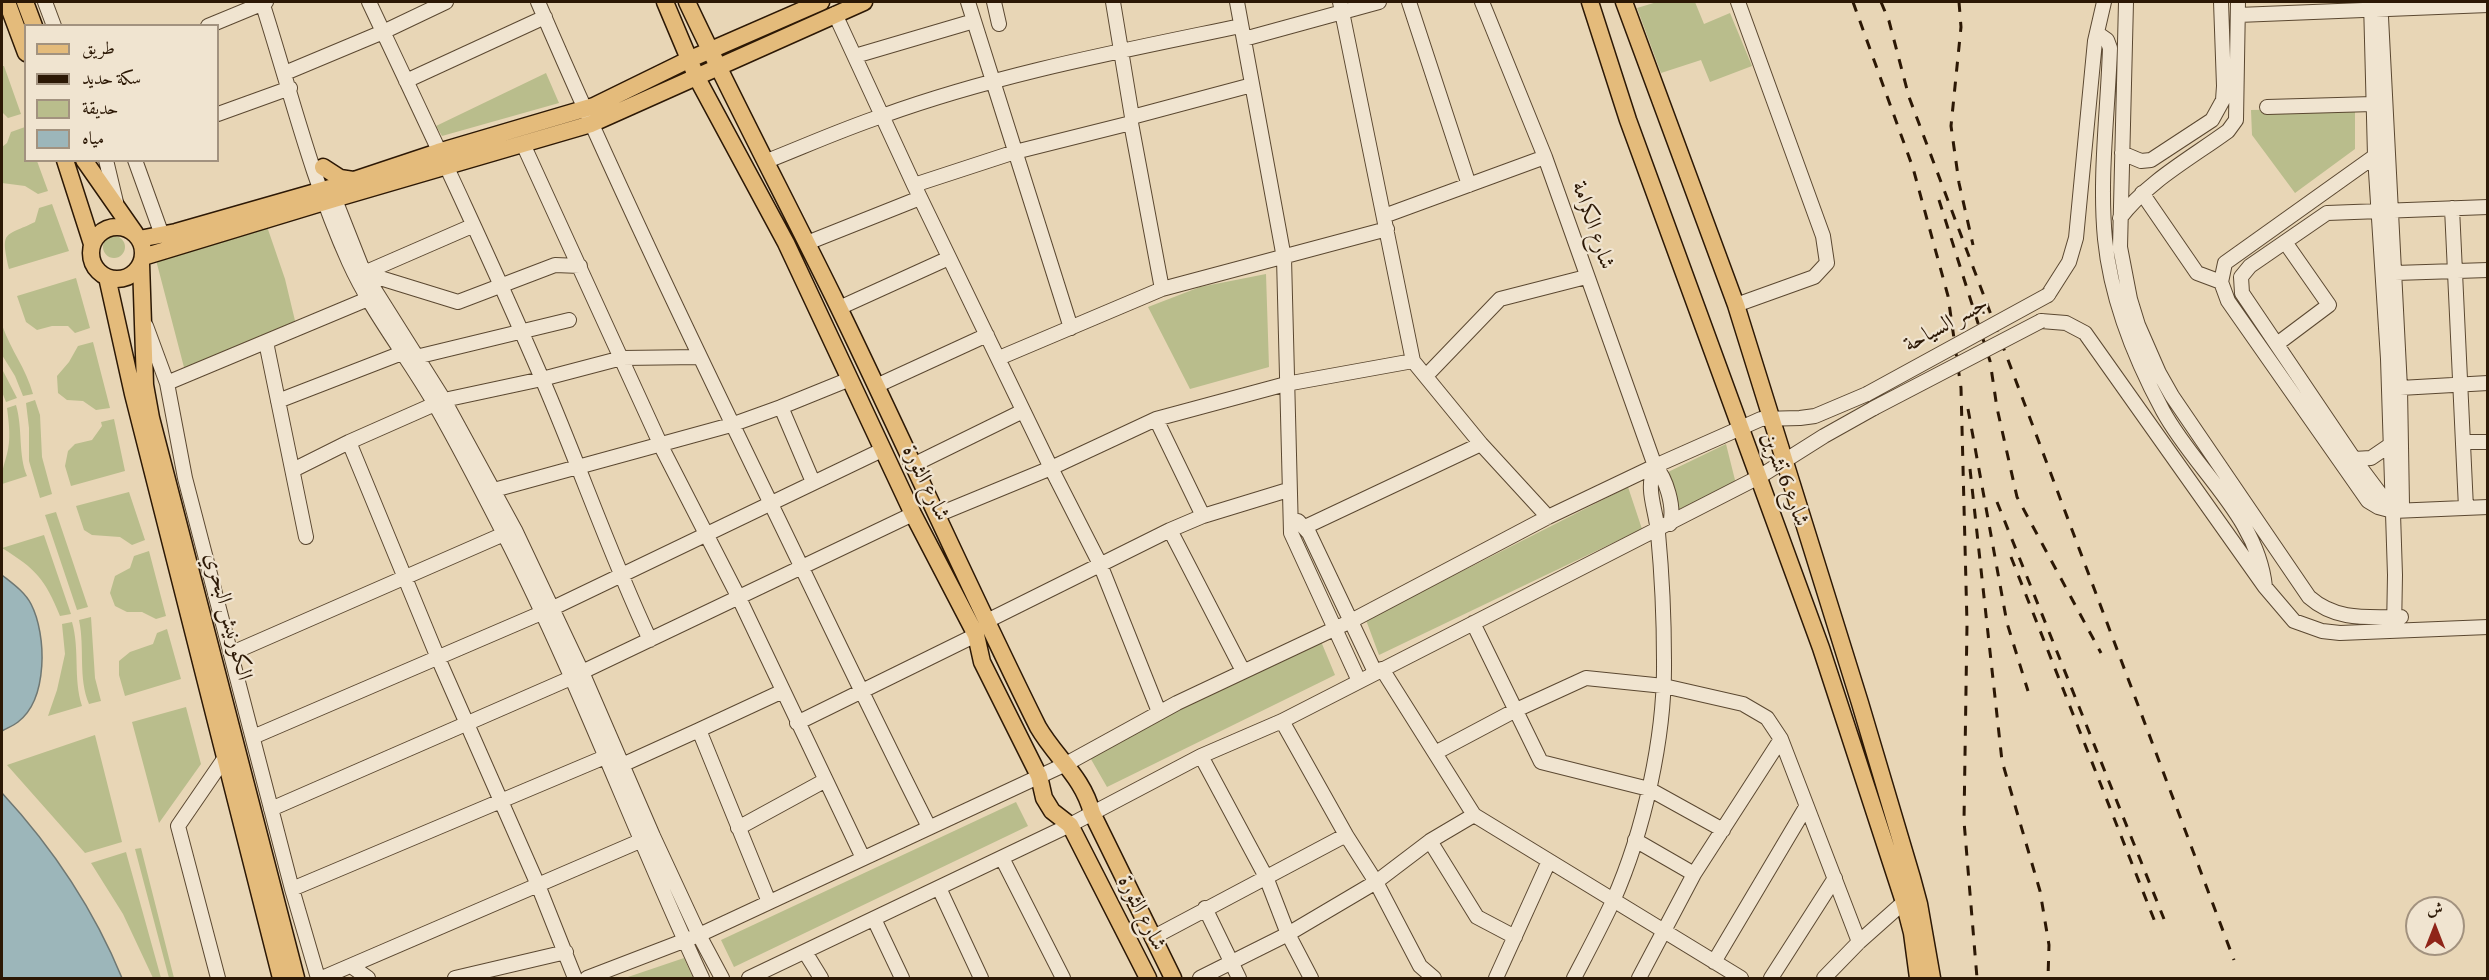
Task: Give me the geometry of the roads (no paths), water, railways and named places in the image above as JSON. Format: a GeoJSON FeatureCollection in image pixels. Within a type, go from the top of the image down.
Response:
{"type":"FeatureCollection","features":[{"type":"Feature","properties":{"kind":"main road"},"geometry":{"type":"LineString","coordinates":[[7,2],[24,48]]}},
{"type":"Feature","properties":{"kind":"main road"},"geometry":{"type":"LineString","coordinates":[[25,2],[33,24]]}},
{"type":"Feature","properties":{"kind":"main road","name":"شارع الثورة"},"geometry":{"type":"LineString","coordinates":[[665,2],[688,60],[786,243],[913,514],[976,635],[982,662],[1039,776],[1041,791],[1057,816],[1070,825],[1148,978]]}},
{"type":"Feature","properties":{"kind":"main road","name":"شارع الثورة"},"geometry":{"type":"LineString","coordinates":[[687,2],[718,69],[767,161],[839,308],[1038,727],[1047,742],[1083,787],[1092,813],[1173,978]]}},
{"type":"Feature","properties":{"kind":"main road"},"geometry":{"type":"LineString","coordinates":[[66,162],[92,244],[93,263],[96,269],[107,277],[123,278],[131,275],[142,260],[208,230],[442,159],[614,97],[688,60],[821,2]]}},
{"type":"Feature","properties":{"kind":"main road"},"geometry":{"type":"LineString","coordinates":[[327,195],[352,180],[442,159],[524,144],[591,124],[864,2]]}},
{"type":"Feature","properties":{"kind":"main road","name":"شارع 6 تشرين"},"geometry":{"type":"LineString","coordinates":[[1590,2],[1628,120],[1821,648],[1904,902],[1912,933],[1918,978]]}},
{"type":"Feature","properties":{"kind":"main road","name":"شارع 6 تشرين"},"geometry":{"type":"LineString","coordinates":[[1624,2],[1736,305],[1786,462],[1917,895],[1932,978]]}},
{"type":"Feature","properties":{"kind":"main road"},"geometry":{"type":"LineString","coordinates":[[85,162],[137,236],[142,260]]}},
{"type":"Feature","properties":{"kind":"main road"},"geometry":{"type":"LineString","coordinates":[[323,167],[340,178],[352,180]]}},
{"type":"Feature","properties":{"kind":"main road"},"geometry":{"type":"LineString","coordinates":[[92,244],[99,233],[111,227],[124,228],[137,236],[208,230]]}},
{"type":"Feature","properties":{"kind":"main road","name":"الكورنيش البحري"},"geometry":{"type":"LineString","coordinates":[[142,260],[145,385],[151,418],[296,978]]}},
{"type":"Feature","properties":{"kind":"main road","name":"الكورنيش البحري"},"geometry":{"type":"LineString","coordinates":[[107,277],[133,394],[281,978]]}},
{"type":"Feature","properties":{"kind":"street"},"geometry":{"type":"LineString","coordinates":[[45,2],[53,24]]}},
{"type":"Feature","properties":{"kind":"street"},"geometry":{"type":"LineString","coordinates":[[213,24],[263,2],[290,88],[291,100],[327,195],[349,262],[417,357],[504,534],[548,610]]}},
{"type":"Feature","properties":{"kind":"street"},"geometry":{"type":"LineString","coordinates":[[369,2],[542,379],[579,466],[620,577],[650,640]]}},
{"type":"Feature","properties":{"kind":"street"},"geometry":{"type":"LineString","coordinates":[[285,73],[383,32],[446,2]]}},
{"type":"Feature","properties":{"kind":"street"},"geometry":{"type":"LineString","coordinates":[[538,2],[591,124],[731,424],[860,691],[929,827]]}},
{"type":"Feature","properties":{"kind":"street"},"geometry":{"type":"LineString","coordinates":[[968,2],[1071,328]]}},
{"type":"Feature","properties":{"kind":"street"},"geometry":{"type":"LineString","coordinates":[[994,2],[999,24]]}},
{"type":"Feature","properties":{"kind":"street"},"geometry":{"type":"LineString","coordinates":[[1113,2],[1162,289]]}},
{"type":"Feature","properties":{"kind":"street"},"geometry":{"type":"LineString","coordinates":[[1237,2],[1284,258],[1288,490],[1292,516],[1290,527],[1293,539],[1359,681]]}},
{"type":"Feature","properties":{"kind":"street"},"geometry":{"type":"LineString","coordinates":[[767,161],[883,115],[994,82],[1121,51],[1242,32],[1341,7],[1379,2]]}},
{"type":"Feature","properties":{"kind":"street"},"geometry":{"type":"LineString","coordinates":[[1409,2],[1469,185]]}},
{"type":"Feature","properties":{"kind":"street","name":"شارع الكرامة"},"geometry":{"type":"LineString","coordinates":[[1482,2],[1545,158],[1655,466],[1663,477],[1670,503],[1664,527],[1664,686],[1649,789],[1635,840],[1613,900],[1574,978]]}},
{"type":"Feature","properties":{"kind":"street"},"geometry":{"type":"LineString","coordinates":[[1736,305],[1814,277],[1827,262],[1823,236],[1738,2]]}},
{"type":"Feature","properties":{"kind":"street"},"geometry":{"type":"LineString","coordinates":[[2097,31],[2103,2]]}},
{"type":"Feature","properties":{"kind":"street"},"geometry":{"type":"LineString","coordinates":[[2126,2],[2120,247],[2130,299],[2159,373],[2187,419],[2309,597],[2330,611],[2357,617],[2398,623],[2487,627]]}},
{"type":"Feature","properties":{"kind":"street"},"geometry":{"type":"LineString","coordinates":[[2122,153],[2141,161],[2160,156],[2212,120],[2219,110],[2224,86],[2221,2]]}},
{"type":"Feature","properties":{"kind":"street"},"geometry":{"type":"LineString","coordinates":[[2120,218],[2142,194],[2228,131],[2236,120],[2238,8],[2487,5]]}},
{"type":"Feature","properties":{"kind":"street"},"geometry":{"type":"LineString","coordinates":[[2376,6],[2373,104],[2375,156],[2395,273],[2400,388],[2397,511],[2398,623]]}},
{"type":"Feature","properties":{"kind":"street"},"geometry":{"type":"LineString","coordinates":[[2376,6],[2391,445],[2397,511]]}},
{"type":"Feature","properties":{"kind":"street"},"geometry":{"type":"LineString","coordinates":[[1341,7],[1413,361],[1481,444],[1548,517]]}},
{"type":"Feature","properties":{"kind":"street"},"geometry":{"type":"LineString","coordinates":[[835,14],[949,258],[1100,564],[1159,712]]}},
{"type":"Feature","properties":{"kind":"street"},"geometry":{"type":"LineString","coordinates":[[406,81],[545,18]]}},
{"type":"Feature","properties":{"kind":"street"},"geometry":{"type":"LineString","coordinates":[[855,56],[974,21]]}},
{"type":"Feature","properties":{"kind":"street"},"geometry":{"type":"LineString","coordinates":[[2097,31],[2125,30]]}},
{"type":"Feature","properties":{"kind":"street"},"geometry":{"type":"LineString","coordinates":[[2097,31],[2107,40],[2110,48],[2104,213],[2106,241],[2116,296],[2132,345],[2156,397],[2175,433],[2252,539],[2261,562],[2265,587],[2294,621],[2322,631],[2340,633],[2398,623]]}},
{"type":"Feature","properties":{"kind":"street","name":"جسر السياحة"},"geometry":{"type":"LineString","coordinates":[[586,978],[699,935],[1066,764],[1159,712],[1350,621],[1548,517],[1655,466],[1761,419],[1815,416],[1867,394],[2048,295],[2069,262],[2076,238],[2097,31]]}},
{"type":"Feature","properties":{"kind":"street"},"geometry":{"type":"LineString","coordinates":[[807,243],[917,191],[1015,152],[1252,85]]}},
{"type":"Feature","properties":{"kind":"street"},"geometry":{"type":"LineString","coordinates":[[219,114],[290,88]]}},
{"type":"Feature","properties":{"kind":"street"},"geometry":{"type":"LineString","coordinates":[[290,88],[297,97],[323,167],[327,195],[374,297],[402,353],[440,402],[494,490],[577,675],[622,765],[699,935],[722,978]]}},
{"type":"Feature","properties":{"kind":"street"},"geometry":{"type":"LineString","coordinates":[[2268,107],[2373,104]]}},
{"type":"Feature","properties":{"kind":"street"},"geometry":{"type":"LineString","coordinates":[[524,144],[661,445],[739,598],[824,781],[863,858]]}},
{"type":"Feature","properties":{"kind":"street"},"geometry":{"type":"LineString","coordinates":[[2375,156],[2225,262],[2221,282],[2228,301],[2368,501],[2378,507],[2397,511],[2487,507]]}},
{"type":"Feature","properties":{"kind":"street"},"geometry":{"type":"LineString","coordinates":[[999,358],[1162,289],[1284,258],[1385,223],[1469,185],[1545,158]]}},
{"type":"Feature","properties":{"kind":"street"},"geometry":{"type":"LineString","coordinates":[[106,162],[119,212]]}},
{"type":"Feature","properties":{"kind":"street"},"geometry":{"type":"LineString","coordinates":[[136,162],[162,235]]}},
{"type":"Feature","properties":{"kind":"street"},"geometry":{"type":"LineString","coordinates":[[2142,194],[2197,273],[2221,282]]}},
{"type":"Feature","properties":{"kind":"street"},"geometry":{"type":"LineString","coordinates":[[2397,511],[2354,459],[2242,293],[2241,277],[2250,266],[2327,213],[2487,207]]}},
{"type":"Feature","properties":{"kind":"street"},"geometry":{"type":"LineString","coordinates":[[2452,208],[2466,508]]}},
{"type":"Feature","properties":{"kind":"street"},"geometry":{"type":"LineString","coordinates":[[364,273],[472,226]]}},
{"type":"Feature","properties":{"kind":"street"},"geometry":{"type":"LineString","coordinates":[[2277,344],[2329,305],[2286,242]]}},
{"type":"Feature","properties":{"kind":"street"},"geometry":{"type":"LineString","coordinates":[[839,308],[949,258]]}},
{"type":"Feature","properties":{"kind":"street"},"geometry":{"type":"LineString","coordinates":[[364,273],[458,302],[555,266],[580,266]]}},
{"type":"Feature","properties":{"kind":"street"},"geometry":{"type":"LineString","coordinates":[[2395,273],[2487,270]]}},
{"type":"Feature","properties":{"kind":"street"},"geometry":{"type":"LineString","coordinates":[[1426,376],[1500,299],[1586,277]]}},
{"type":"Feature","properties":{"kind":"street"},"geometry":{"type":"LineString","coordinates":[[167,383],[374,297]]}},
{"type":"Feature","properties":{"kind":"street"},"geometry":{"type":"LineString","coordinates":[[142,317],[167,383],[185,478],[292,889],[320,978],[640,842]]}},
{"type":"Feature","properties":{"kind":"street"},"geometry":{"type":"LineString","coordinates":[[417,357],[569,320]]}},
{"type":"Feature","properties":{"kind":"street","name":"جسر السياحة"},"geometry":{"type":"LineString","coordinates":[[749,978],[1070,825],[1201,756],[1282,721],[1664,527],[1786,462],[1824,436],[1874,408],[2041,321],[2066,323],[2085,333],[2265,587]]}},
{"type":"Feature","properties":{"kind":"street"},"geometry":{"type":"LineString","coordinates":[[876,386],[987,335]]}},
{"type":"Feature","properties":{"kind":"street"},"geometry":{"type":"LineString","coordinates":[[266,342],[306,537]]}},
{"type":"Feature","properties":{"kind":"street"},"geometry":{"type":"LineString","coordinates":[[278,401],[402,353]]}},
{"type":"Feature","properties":{"kind":"street"},"geometry":{"type":"LineString","coordinates":[[294,470],[349,442],[440,402],[622,358],[700,357]]}},
{"type":"Feature","properties":{"kind":"street"},"geometry":{"type":"LineString","coordinates":[[937,515],[1051,468],[1156,419],[1286,384],[1413,361]]}},
{"type":"Feature","properties":{"kind":"street"},"geometry":{"type":"LineString","coordinates":[[494,490],[731,424],[850,379]]}},
{"type":"Feature","properties":{"kind":"street"},"geometry":{"type":"LineString","coordinates":[[2400,388],[2487,383]]}},
{"type":"Feature","properties":{"kind":"street"},"geometry":{"type":"LineString","coordinates":[[781,407],[813,482]]}},
{"type":"Feature","properties":{"kind":"street"},"geometry":{"type":"LineString","coordinates":[[913,465],[1023,411]]}},
{"type":"Feature","properties":{"kind":"street"},"geometry":{"type":"LineString","coordinates":[[1156,419],[1203,516]]}},
{"type":"Feature","properties":{"kind":"street"},"geometry":{"type":"LineString","coordinates":[[349,442],[438,658],[538,885],[575,978]]}},
{"type":"Feature","properties":{"kind":"street"},"geometry":{"type":"LineString","coordinates":[[2464,442],[2487,442]]}},
{"type":"Feature","properties":{"kind":"street"},"geometry":{"type":"LineString","coordinates":[[1305,527],[1481,444]]}},
{"type":"Feature","properties":{"kind":"street"},"geometry":{"type":"LineString","coordinates":[[2354,459],[2371,458],[2391,445]]}},
{"type":"Feature","properties":{"kind":"street"},"geometry":{"type":"LineString","coordinates":[[253,737],[548,610],[882,450]]}},
{"type":"Feature","properties":{"kind":"street"},"geometry":{"type":"LineString","coordinates":[[987,621],[1170,530],[1203,516],[1288,490]]}},
{"type":"Feature","properties":{"kind":"street"},"geometry":{"type":"LineString","coordinates":[[272,809],[577,675],[913,514]]}},
{"type":"Feature","properties":{"kind":"street"},"geometry":{"type":"LineString","coordinates":[[1292,516],[1305,527],[1350,621],[1378,671],[1435,753],[1474,815],[1741,978]]}},
{"type":"Feature","properties":{"kind":"street"},"geometry":{"type":"LineString","coordinates":[[1170,530],[1243,671]]}},
{"type":"Feature","properties":{"kind":"street"},"geometry":{"type":"LineString","coordinates":[[232,653],[504,534]]}},
{"type":"Feature","properties":{"kind":"street"},"geometry":{"type":"LineString","coordinates":[[2322,631],[2330,611]]}},
{"type":"Feature","properties":{"kind":"street"},"geometry":{"type":"LineString","coordinates":[[1473,623],[1514,711],[1541,762],[1649,789],[1723,830]]}},
{"type":"Feature","properties":{"kind":"street"},"geometry":{"type":"LineString","coordinates":[[797,723],[976,635]]}},
{"type":"Feature","properties":{"kind":"street"},"geometry":{"type":"LineString","coordinates":[[577,675],[605,757],[640,842],[702,978]]}},
{"type":"Feature","properties":{"kind":"street"},"geometry":{"type":"LineString","coordinates":[[1435,753],[1514,711],[1586,678],[1664,686],[1743,704],[1767,718],[1781,739],[1859,942]]}},
{"type":"Feature","properties":{"kind":"street"},"geometry":{"type":"LineString","coordinates":[[622,765],[783,691]]}},
{"type":"Feature","properties":{"kind":"street"},"geometry":{"type":"LineString","coordinates":[[1282,721],[1346,835],[1376,882],[1420,966],[1434,978]]}},
{"type":"Feature","properties":{"kind":"street"},"geometry":{"type":"LineString","coordinates":[[699,730],[769,902]]}},
{"type":"Feature","properties":{"kind":"street"},"geometry":{"type":"LineString","coordinates":[[1639,978],[1694,874],[1781,739]]}},
{"type":"Feature","properties":{"kind":"street"},"geometry":{"type":"LineString","coordinates":[[1201,756],[1266,877],[1288,934],[1311,978]]}},
{"type":"Feature","properties":{"kind":"street"},"geometry":{"type":"LineString","coordinates":[[292,889],[605,757]]}},
{"type":"Feature","properties":{"kind":"street"},"geometry":{"type":"LineString","coordinates":[[218,978],[178,826],[224,759]]}},
{"type":"Feature","properties":{"kind":"street"},"geometry":{"type":"LineString","coordinates":[[738,828],[824,781]]}},
{"type":"Feature","properties":{"kind":"street"},"geometry":{"type":"LineString","coordinates":[[1714,962],[1806,807]]}},
{"type":"Feature","properties":{"kind":"street"},"geometry":{"type":"LineString","coordinates":[[1200,978],[1288,934],[1376,882],[1430,841],[1474,815]]}},
{"type":"Feature","properties":{"kind":"street"},"geometry":{"type":"LineString","coordinates":[[1152,938],[1346,835]]}},
{"type":"Feature","properties":{"kind":"street"},"geometry":{"type":"LineString","coordinates":[[1635,840],[1694,874]]}},
{"type":"Feature","properties":{"kind":"street"},"geometry":{"type":"LineString","coordinates":[[1430,841],[1477,917],[1515,937]]}},
{"type":"Feature","properties":{"kind":"street"},"geometry":{"type":"LineString","coordinates":[[1002,858],[1064,978]]}},
{"type":"Feature","properties":{"kind":"street"},"geometry":{"type":"LineString","coordinates":[[1496,978],[1549,861]]}},
{"type":"Feature","properties":{"kind":"street"},"geometry":{"type":"LineString","coordinates":[[1771,978],[1835,878]]}},
{"type":"Feature","properties":{"kind":"street"},"geometry":{"type":"LineString","coordinates":[[939,888],[981,978]]}},
{"type":"Feature","properties":{"kind":"street"},"geometry":{"type":"LineString","coordinates":[[1824,978],[1859,942],[1904,902]]}},
{"type":"Feature","properties":{"kind":"street"},"geometry":{"type":"LineString","coordinates":[[1205,908],[1239,978]]}},
{"type":"Feature","properties":{"kind":"street"},"geometry":{"type":"LineString","coordinates":[[874,919],[903,978]]}},
{"type":"Feature","properties":{"kind":"street"},"geometry":{"type":"LineString","coordinates":[[455,978],[566,952]]}},
{"type":"Feature","properties":{"kind":"street"},"geometry":{"type":"LineString","coordinates":[[805,952],[820,978]]}},
{"type":"Feature","properties":{"kind":"street"},"geometry":{"type":"LineString","coordinates":[[351,966],[368,978]]}},
{"type":"Feature","properties":{"kind":"water"},"geometry":{"type":"Polygon","coordinates":[[[2,575],[22,592],[31,604],[40,632],[42,666],[40,683],[28,712],[18,722],[2,731],[2,575]]]}},
{"type":"Feature","properties":{"kind":"water"},"geometry":{"type":"Polygon","coordinates":[[[2,793],[38,835],[70,880],[98,928],[122,978],[2,978],[2,793]]]}},
{"type":"Feature","properties":{"kind":"railway"},"geometry":{"type":"LineString","coordinates":[[1853,2],[1913,168],[1948,296],[1961,388],[1967,624],[1964,821],[1977,978]]}},
{"type":"Feature","properties":{"kind":"railway"},"geometry":{"type":"LineString","coordinates":[[1881,2],[1889,21],[1909,97],[2234,960]]}},
{"type":"Feature","properties":{"kind":"railway"},"geometry":{"type":"LineString","coordinates":[[1959,2],[1961,27],[1951,126],[1959,183],[1973,245]]}},
{"type":"Feature","properties":{"kind":"railway"},"geometry":{"type":"LineString","coordinates":[[1939,200],[1990,361],[1997,408],[2017,497],[2101,653]]}},
{"type":"Feature","properties":{"kind":"railway"},"geometry":{"type":"LineString","coordinates":[[1968,409],[2007,623],[2028,691]]}},
{"type":"Feature","properties":{"kind":"railway"},"geometry":{"type":"LineString","coordinates":[[1970,469],[2002,761],[2040,891],[2049,945],[2048,978]]}},
{"type":"Feature","properties":{"kind":"railway"},"geometry":{"type":"LineString","coordinates":[[1997,502],[2164,919]]}},
{"type":"Feature","properties":{"kind":"railway"},"geometry":{"type":"LineString","coordinates":[[2011,557],[2155,922]]}}]}
